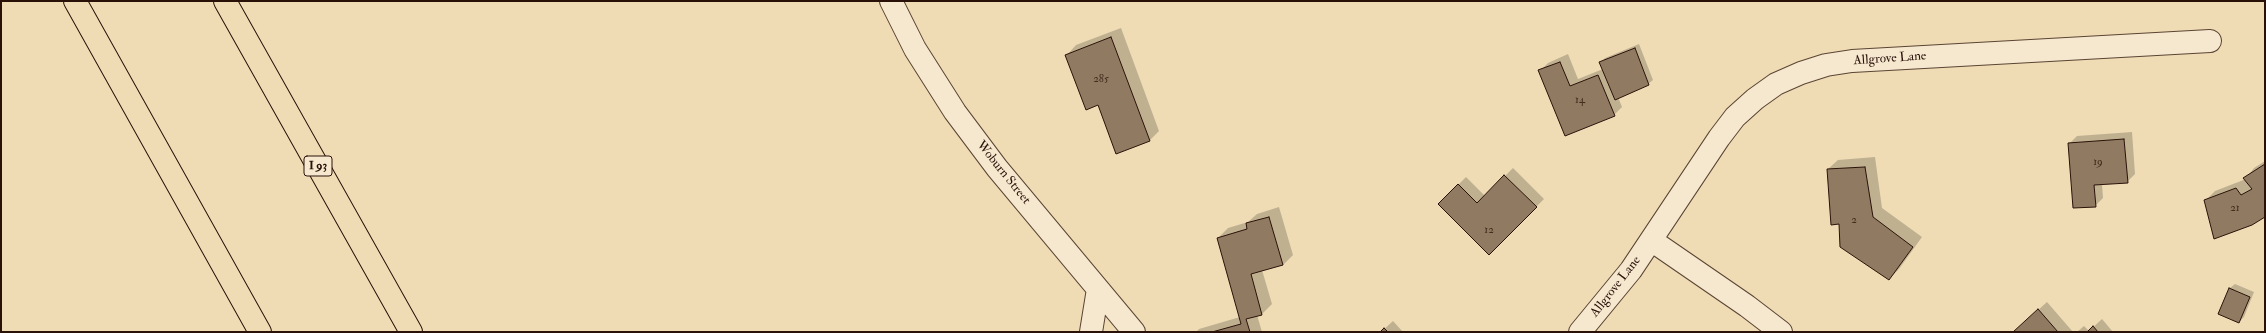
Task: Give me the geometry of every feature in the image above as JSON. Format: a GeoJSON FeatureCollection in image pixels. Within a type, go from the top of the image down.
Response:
{"type":"FeatureCollection","features":[{"type":"Feature","properties":{"kind":"highway"},"geometry":{"type":"LineString","coordinates":[[74,1],[260,332]]}},
{"type":"Feature","properties":{"kind":"highway","name":"I 93"},"geometry":{"type":"LineString","coordinates":[[225,1],[411,332]]}},
{"type":"Feature","properties":{"kind":"street","name":"Woburn Street"},"geometry":{"type":"LineString","coordinates":[[891,1],[915,49],[955,112],[997,168],[1134,332]]}},
{"type":"Feature","properties":{"kind":"street","name":"Allgrove Lane"},"geometry":{"type":"LineString","coordinates":[[1580,332],[1631,270],[1719,138],[1735,117],[1755,99],[1776,84],[1800,73],[1826,65],[1852,61],[2210,41]]}},
{"type":"Feature","properties":{"kind":"street"},"geometry":{"type":"LineString","coordinates":[[1650,240],[1747,306],[1781,332]]}},
{"type":"Feature","properties":{"kind":"street"},"geometry":{"type":"LineString","coordinates":[[1090,332],[1098,289]]}},
{"type":"Feature","properties":{"kind":"building"},"geometry":{"type":"Polygon","coordinates":[[[1111,37],[1150,141],[1116,154],[1098,105],[1086,110],[1065,55],[1111,37]]]}},
{"type":"Feature","properties":{"kind":"building"},"geometry":{"type":"Polygon","coordinates":[[[1635,48],[1649,85],[1615,100],[1599,62],[1635,48]]]}},
{"type":"Feature","properties":{"kind":"building"},"geometry":{"type":"Polygon","coordinates":[[[1560,62],[1570,86],[1598,75],[1615,116],[1565,136],[1538,70],[1560,62]]]}},
{"type":"Feature","properties":{"kind":"building"},"geometry":{"type":"Polygon","coordinates":[[[2124,139],[2128,183],[2094,185],[2096,207],[2073,208],[2068,143],[2124,139]]]}},
{"type":"Feature","properties":{"kind":"building"},"geometry":{"type":"Polygon","coordinates":[[[2265,164],[2265,217],[2252,225],[2214,239],[2204,200],[2236,188],[2241,195],[2252,189],[2243,178],[2265,164]]]}},
{"type":"Feature","properties":{"kind":"building"},"geometry":{"type":"Polygon","coordinates":[[[1865,167],[1873,217],[1913,247],[1889,280],[1840,247],[1839,224],[1831,225],[1827,169],[1865,167]]]}},
{"type":"Feature","properties":{"kind":"building"},"geometry":{"type":"Polygon","coordinates":[[[1504,175],[1537,207],[1489,255],[1438,204],[1458,184],[1477,203],[1504,175]]]}},
{"type":"Feature","properties":{"kind":"building"},"geometry":{"type":"Polygon","coordinates":[[[1269,217],[1283,265],[1251,274],[1262,315],[1246,319],[1250,332],[1212,332],[1241,324],[1217,238],[1247,229],[1246,223],[1269,217]]]}},
{"type":"Feature","properties":{"kind":"building"},"geometry":{"type":"Polygon","coordinates":[[[2229,288],[2250,297],[2239,323],[2218,314],[2229,288]]]}},
{"type":"Feature","properties":{"kind":"building"},"geometry":{"type":"Polygon","coordinates":[[[2038,309],[2058,332],[2013,332],[2038,309]]]}},
{"type":"Feature","properties":{"kind":"building"},"geometry":{"type":"Polygon","coordinates":[[[2093,326],[2098,332],[2087,332],[2093,326]]]}},
{"type":"Feature","properties":{"kind":"building"},"geometry":{"type":"Polygon","coordinates":[[[1384,328],[1388,332],[1380,332],[1384,328]]]}}]}
